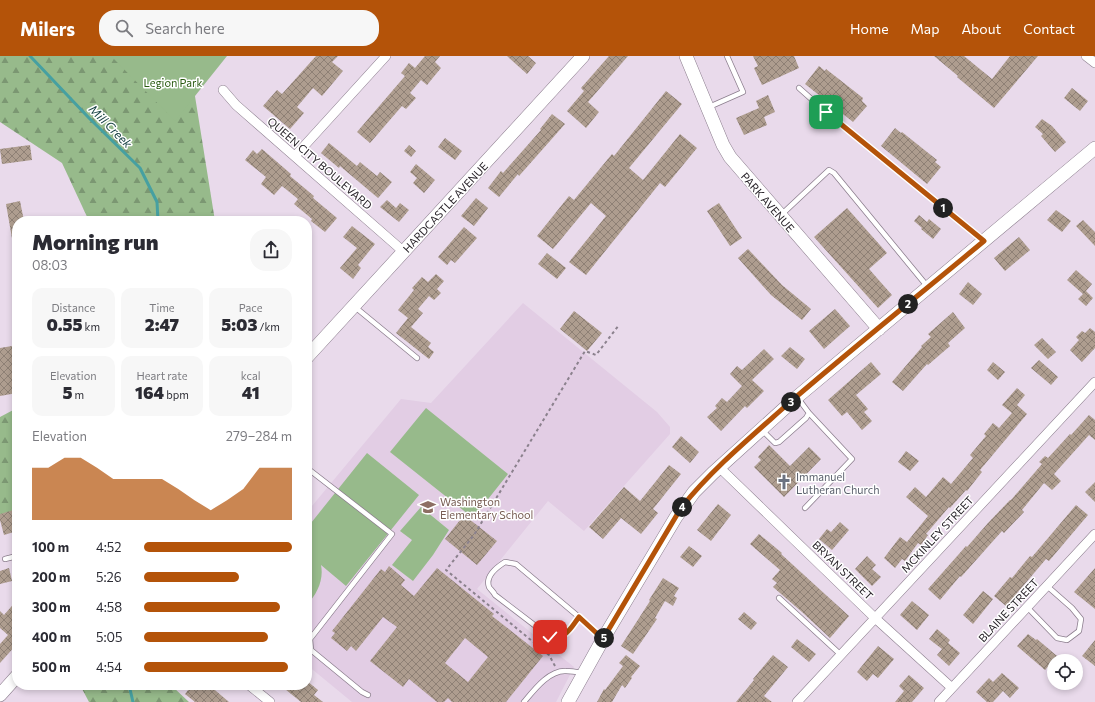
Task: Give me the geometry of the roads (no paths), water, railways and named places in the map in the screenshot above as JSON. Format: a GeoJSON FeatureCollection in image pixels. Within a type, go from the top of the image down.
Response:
{"type":"FeatureCollection","features":[{"type":"Feature","properties":{"kind":"street"},"geometry":{"type":"LineString","coordinates":[[295,156],[386,56]]}},
{"type":"Feature","properties":{"kind":"street","name":"HARDCASTLE AVENUE"},"geometry":{"type":"LineString","coordinates":[[312,351],[583,56]]}},
{"type":"Feature","properties":{"kind":"street","name":"PARK AVENUE"},"geometry":{"type":"LineString","coordinates":[[686,56],[723,145],[730,157],[879,329]]}},
{"type":"Feature","properties":{"kind":"street"},"geometry":{"type":"LineString","coordinates":[[1086,56],[1095,63]]}},
{"type":"Feature","properties":{"kind":"street","name":"QUEEN CITY BOULEVARD"},"geometry":{"type":"LineString","coordinates":[[223,90],[236,105],[404,252]]}},
{"type":"Feature","properties":{"kind":"street"},"geometry":{"type":"LineString","coordinates":[[568,702],[603,639],[681,508],[694,492],[761,428],[797,397],[1095,148]]}},
{"type":"Feature","properties":{"kind":"street","name":"MCKINLEY STREET"},"geometry":{"type":"LineString","coordinates":[[797,702],[1095,382]]}},
{"type":"Feature","properties":{"kind":"street","name":"BRYAN STREET"},"geometry":{"type":"LineString","coordinates":[[719,467],[875,618],[952,688]]}},
{"type":"Feature","properties":{"kind":"street","name":"BLAINE STREET"},"geometry":{"type":"LineString","coordinates":[[939,702],[1095,534]]}},
{"type":"Feature","properties":{"kind":"street"},"geometry":{"type":"LineString","coordinates":[[0,695],[12,682]]}},
{"type":"Feature","properties":{"kind":"street"},"geometry":{"type":"LineString","coordinates":[[255,690],[270,702]]}},
{"type":"Feature","properties":{"kind":"lane"},"geometry":{"type":"LineString","coordinates":[[707,108],[743,92],[727,56]]}},
{"type":"Feature","properties":{"kind":"lane"},"geometry":{"type":"LineString","coordinates":[[799,88],[984,241]]}},
{"type":"Feature","properties":{"kind":"lane"},"geometry":{"type":"LineString","coordinates":[[780,216],[829,170],[834,173],[928,288]]}},
{"type":"Feature","properties":{"kind":"lane"},"geometry":{"type":"LineString","coordinates":[[353,306],[417,358]]}},
{"type":"Feature","properties":{"kind":"lane"},"geometry":{"type":"LineString","coordinates":[[797,397],[809,413],[852,459],[805,508]]}},
{"type":"Feature","properties":{"kind":"lane"},"geometry":{"type":"LineString","coordinates":[[761,428],[775,443],[779,442],[806,418],[809,413]]}},
{"type":"Feature","properties":{"kind":"lane"},"geometry":{"type":"LineString","coordinates":[[312,472],[392,534],[312,636]]}},
{"type":"Feature","properties":{"kind":"lane"},"geometry":{"type":"LineString","coordinates":[[6,559],[12,557]]}},
{"type":"Feature","properties":{"kind":"lane"},"geometry":{"type":"LineString","coordinates":[[579,617],[566,634],[558,638],[550,637],[495,595],[489,587],[489,578],[497,567],[505,562],[516,564],[579,617],[603,639]]}},
{"type":"Feature","properties":{"kind":"lane"},"geometry":{"type":"LineString","coordinates":[[1027,608],[1057,638],[1067,640],[1079,631],[1081,619],[1072,608],[1047,586]]}},
{"type":"Feature","properties":{"kind":"lane"},"geometry":{"type":"LineString","coordinates":[[779,598],[841,655]]}},
{"type":"Feature","properties":{"kind":"lane"},"geometry":{"type":"LineString","coordinates":[[312,651],[362,692],[368,694]]}},
{"type":"Feature","properties":{"kind":"lane"},"geometry":{"type":"LineString","coordinates":[[524,702],[532,692],[548,678],[559,672],[566,670],[583,674]]}},
{"type":"Feature","properties":{"kind":"waterway","name":"Mill Creek"},"geometry":{"type":"LineString","coordinates":[[30,56],[89,118],[140,168],[157,202],[158,216]]}},
{"type":"Feature","properties":{"kind":"waterway","name":"Mill Creek"},"geometry":{"type":"LineString","coordinates":[[130,690],[133,702]]}},
{"type":"Feature","properties":{"kind":"place","name":"Immanuel Lutheran Church"},"geometry":{"type":"Point","coordinates":[784,482]}},
{"type":"Feature","properties":{"kind":"place","name":"Washington Elementary School"},"geometry":{"type":"Point","coordinates":[428,507]}},
{"type":"Feature","properties":{"kind":"park label","name":"Legion Park"},"geometry":{"type":"Point","coordinates":[173,82]}}]}
